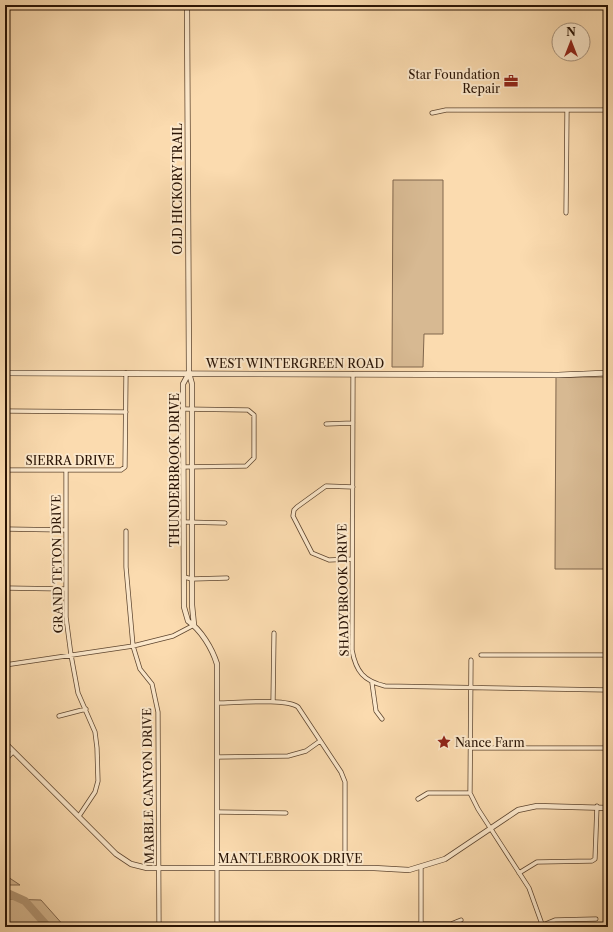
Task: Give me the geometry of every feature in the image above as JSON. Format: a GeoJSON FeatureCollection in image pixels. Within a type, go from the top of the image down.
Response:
{"type":"FeatureCollection","features":[{"type":"Feature","properties":{"kind":"main road","name":"WEST WINTERGREEN ROAD"},"geometry":{"type":"LineString","coordinates":[[5,373],[607,375]]}},
{"type":"Feature","properties":{"kind":"street","name":"OLD HICKORY TRAIL"},"geometry":{"type":"LineString","coordinates":[[187,5],[189,373]]}},
{"type":"Feature","properties":{"kind":"street"},"geometry":{"type":"LineString","coordinates":[[432,113],[446,110],[608,110]]}},
{"type":"Feature","properties":{"kind":"street"},"geometry":{"type":"LineString","coordinates":[[566,213],[567,110]]}},
{"type":"Feature","properties":{"kind":"street"},"geometry":{"type":"LineString","coordinates":[[5,411],[126,412],[126,373]]}},
{"type":"Feature","properties":{"kind":"street","name":"THUNDERBROOK DRIVE"},"geometry":{"type":"LineString","coordinates":[[189,373],[192,384],[191,466],[194,625]]}},
{"type":"Feature","properties":{"kind":"street","name":"THUNDERBROOK DRIVE"},"geometry":{"type":"LineString","coordinates":[[189,373],[183,384],[184,607],[188,621],[194,625],[211,650],[217,664],[217,925]]}},
{"type":"Feature","properties":{"kind":"street","name":"SHADYBROOK DRIVE"},"geometry":{"type":"LineString","coordinates":[[353,374],[353,657],[357,670],[372,683]]}},
{"type":"Feature","properties":{"kind":"street"},"geometry":{"type":"LineString","coordinates":[[183,410],[248,410],[254,415],[255,438],[254,458],[246,466],[183,467]]}},
{"type":"Feature","properties":{"kind":"street","name":"SIERRA DRIVE"},"geometry":{"type":"LineString","coordinates":[[5,470],[121,470],[125,467],[127,460],[126,412]]}},
{"type":"Feature","properties":{"kind":"street"},"geometry":{"type":"LineString","coordinates":[[326,424],[353,423]]}},
{"type":"Feature","properties":{"kind":"street","name":"GRAND TETON DRIVE"},"geometry":{"type":"LineString","coordinates":[[66,470],[66,617],[78,693],[95,732],[97,748],[98,781],[94,792],[79,816]]}},
{"type":"Feature","properties":{"kind":"street"},"geometry":{"type":"LineString","coordinates":[[352,558],[329,560],[312,553],[293,516],[294,510],[297,507],[326,486],[353,487]]}},
{"type":"Feature","properties":{"kind":"street"},"geometry":{"type":"LineString","coordinates":[[184,522],[225,523]]}},
{"type":"Feature","properties":{"kind":"street"},"geometry":{"type":"LineString","coordinates":[[5,529],[65,530]]}},
{"type":"Feature","properties":{"kind":"street","name":"MARBLE CANYON DRIVE"},"geometry":{"type":"LineString","coordinates":[[126,531],[128,598],[133,646],[140,669],[152,684],[158,712],[160,868],[159,927]]}},
{"type":"Feature","properties":{"kind":"street"},"geometry":{"type":"LineString","coordinates":[[184,577],[192,579],[227,578]]}},
{"type":"Feature","properties":{"kind":"street"},"geometry":{"type":"LineString","coordinates":[[5,588],[66,589]]}},
{"type":"Feature","properties":{"kind":"street"},"geometry":{"type":"LineString","coordinates":[[5,665],[133,646],[173,636],[194,625]]}},
{"type":"Feature","properties":{"kind":"street"},"geometry":{"type":"LineString","coordinates":[[273,702],[274,633]]}},
{"type":"Feature","properties":{"kind":"street"},"geometry":{"type":"LineString","coordinates":[[481,655],[608,655]]}},
{"type":"Feature","properties":{"kind":"street"},"geometry":{"type":"LineString","coordinates":[[471,660],[470,793],[491,830],[529,888],[543,926],[555,920],[596,919]]}},
{"type":"Feature","properties":{"kind":"street"},"geometry":{"type":"LineString","coordinates":[[382,719],[376,711],[372,683],[385,686],[470,686],[608,690]]}},
{"type":"Feature","properties":{"kind":"street"},"geometry":{"type":"LineString","coordinates":[[218,703],[273,702],[295,705],[298,708],[341,772],[344,782],[345,868]]}},
{"type":"Feature","properties":{"kind":"street"},"geometry":{"type":"LineString","coordinates":[[59,716],[86,709]]}},
{"type":"Feature","properties":{"kind":"street"},"geometry":{"type":"LineString","coordinates":[[218,757],[288,756],[306,751],[320,741]]}},
{"type":"Feature","properties":{"kind":"street","name":"MANTLEBROOK DRIVE"},"geometry":{"type":"LineString","coordinates":[[5,743],[116,854],[131,864],[147,868],[345,868],[409,870],[444,858],[491,830],[518,810],[537,806],[597,806],[608,808]]}},
{"type":"Feature","properties":{"kind":"street"},"geometry":{"type":"LineString","coordinates":[[470,748],[608,748]]}},
{"type":"Feature","properties":{"kind":"street"},"geometry":{"type":"LineString","coordinates":[[5,760],[13,752]]}},
{"type":"Feature","properties":{"kind":"street"},"geometry":{"type":"LineString","coordinates":[[418,799],[428,794],[470,793]]}},
{"type":"Feature","properties":{"kind":"street"},"geometry":{"type":"LineString","coordinates":[[519,873],[537,862],[592,862],[595,859],[597,806]]}},
{"type":"Feature","properties":{"kind":"street"},"geometry":{"type":"LineString","coordinates":[[218,812],[286,812]]}},
{"type":"Feature","properties":{"kind":"street"},"geometry":{"type":"LineString","coordinates":[[421,867],[421,926]]}},
{"type":"Feature","properties":{"kind":"street"},"geometry":{"type":"LineString","coordinates":[[217,925],[421,926],[451,924],[461,920]]}},
{"type":"Feature","properties":{"kind":"shaded area"},"geometry":{"type":"Polygon","coordinates":[[[393,180],[443,180],[443,334],[424,334],[423,367],[392,367],[393,180]]]}},
{"type":"Feature","properties":{"kind":"shaded area"},"geometry":{"type":"Polygon","coordinates":[[[556,377],[608,377],[608,569],[555,569],[556,377]]]}},
{"type":"Feature","properties":{"kind":"shaded area"},"geometry":{"type":"Polygon","coordinates":[[[5,875],[20,885],[5,885],[5,875]]]}},
{"type":"Feature","properties":{"kind":"shaded area"},"geometry":{"type":"Polygon","coordinates":[[[5,899],[41,900],[65,927],[7,927],[5,924],[5,899]]]}},
{"type":"Feature","properties":{"kind":"waterway"},"geometry":{"type":"LineString","coordinates":[[5,892],[25,901],[48,927]]}},
{"type":"Feature","properties":{"kind":"place","name":"Star Foundation Repair"},"geometry":{"type":"Point","coordinates":[511,81]}},
{"type":"Feature","properties":{"kind":"place","name":"Nance Farm"},"geometry":{"type":"Point","coordinates":[444,742]}}]}
